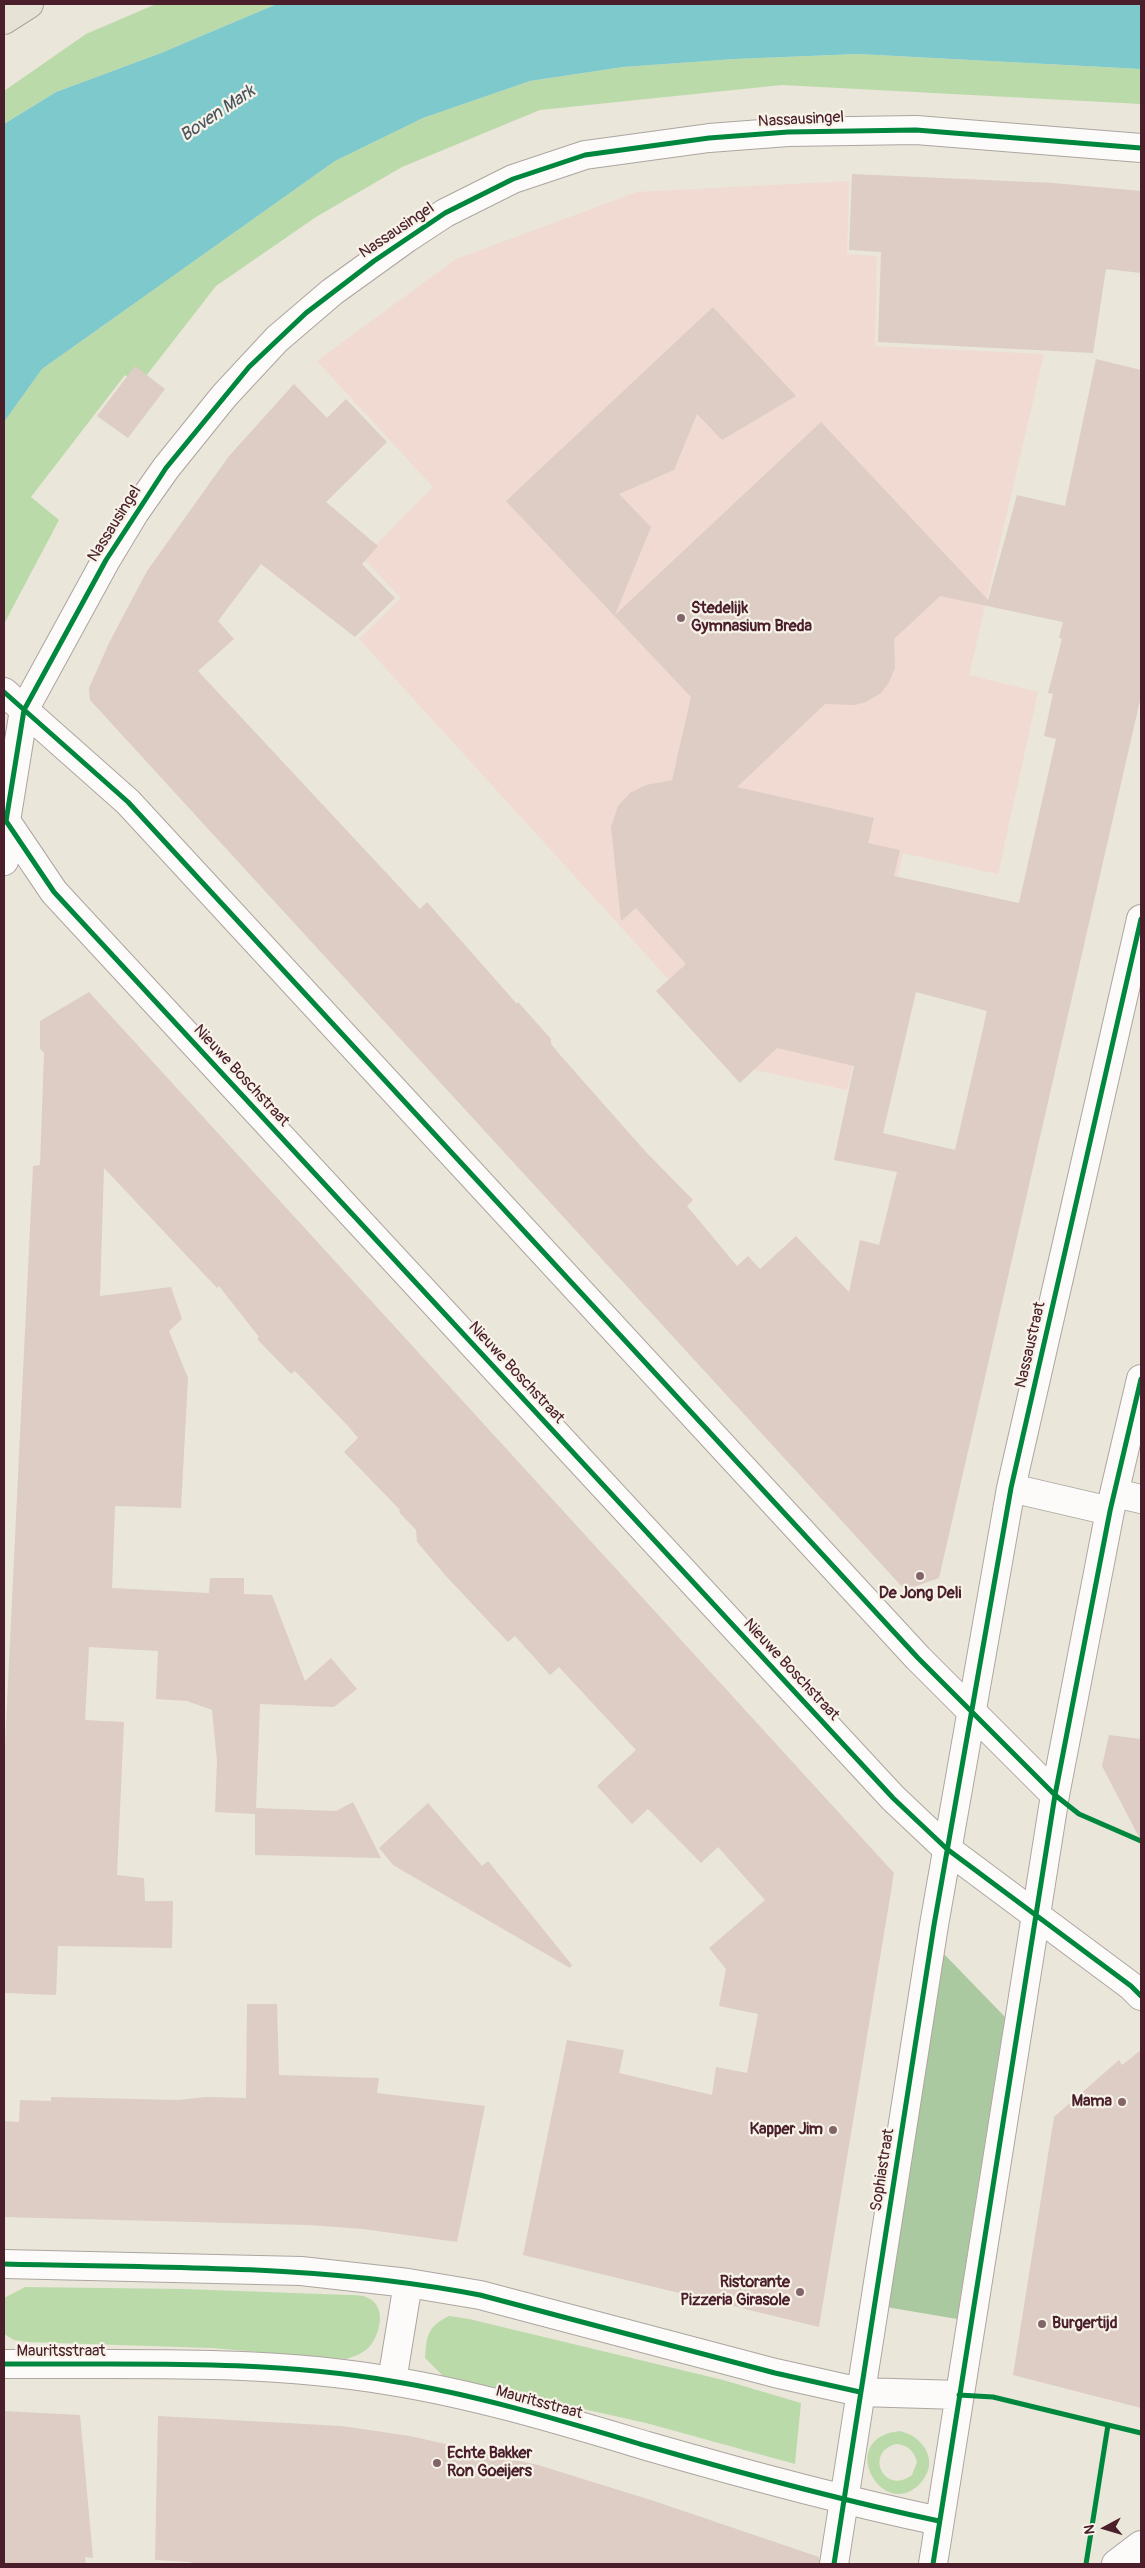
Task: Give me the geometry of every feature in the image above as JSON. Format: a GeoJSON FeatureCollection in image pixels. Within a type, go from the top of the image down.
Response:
{"type":"FeatureCollection","features":[{"type":"Feature","properties":{"kind":"street","name":"Nassausingel"},"geometry":{"type":"LineString","coordinates":[[24,710],[106,560],[135,512],[166,468],[249,367],[306,313],[374,261],[445,214],[490,190],[549,166],[585,155],[709,138],[788,132],[916,130],[1141,148]]}},
{"type":"Feature","properties":{"kind":"street"},"geometry":{"type":"LineString","coordinates":[[4,692],[128,802],[918,1658],[1055,1795]]}},
{"type":"Feature","properties":{"kind":"street"},"geometry":{"type":"LineString","coordinates":[[4,861],[5,819],[24,710]]}},
{"type":"Feature","properties":{"kind":"street","name":"Nieuwe Boschstraat"},"geometry":{"type":"LineString","coordinates":[[5,819],[61,900],[892,1798],[948,1849],[1035,1916],[1132,1986],[1141,1996]]}},
{"type":"Feature","properties":{"kind":"street","name":"Nassaustraat"},"geometry":{"type":"LineString","coordinates":[[960,1780],[1011,1488],[1141,919]]}},
{"type":"Feature","properties":{"kind":"street"},"geometry":{"type":"LineString","coordinates":[[933,2564],[1055,1795],[1113,1502],[1141,1379]]}},
{"type":"Feature","properties":{"kind":"street"},"geometry":{"type":"LineString","coordinates":[[1011,1488],[1113,1502],[1141,1499]]}},
{"type":"Feature","properties":{"kind":"street","name":"Sophiastraat"},"geometry":{"type":"LineString","coordinates":[[834,2564],[860,2392],[960,1780]]}},
{"type":"Feature","properties":{"kind":"street"},"geometry":{"type":"LineString","coordinates":[[4,2264],[301,2272],[408,2283],[480,2295],[775,2373],[860,2392],[959,2395]]}},
{"type":"Feature","properties":{"kind":"street"},"geometry":{"type":"LineString","coordinates":[[392,2381],[408,2283]]}},
{"type":"Feature","properties":{"kind":"street","name":"Mauritsstraat"},"geometry":{"type":"LineString","coordinates":[[4,2364],[296,2370],[392,2381],[484,2401],[576,2425],[843,2501],[939,2521]]}},
{"type":"Feature","properties":{"kind":"street"},"geometry":{"type":"LineString","coordinates":[[1116,2564],[1141,2545]]}},
{"type":"Feature","properties":{"kind":"shaded area","name":"Stedelijk Gymnasium Breda"},"geometry":{"type":"Polygon","coordinates":[[[849,181],[847,254],[877,256],[875,346],[1044,354],[969,675],[1038,692],[998,874],[903,853],[847,1090],[750,1069],[359,639],[401,598],[363,558],[433,487],[317,361],[456,259],[637,192],[849,181]]]}},
{"type":"Feature","properties":{"kind":"green space"},"geometry":{"type":"Polygon","coordinates":[[[156,4],[277,4],[161,53],[56,92],[4,124],[4,91],[86,34],[156,4]]]}},
{"type":"Feature","properties":{"kind":"green space"},"geometry":{"type":"Polygon","coordinates":[[[858,54],[1141,69],[1141,104],[782,85],[540,110],[402,167],[316,217],[216,286],[139,385],[125,375],[31,497],[59,520],[4,624],[4,422],[42,369],[335,161],[423,118],[530,81],[623,67],[735,59],[858,54]]]}},
{"type":"Feature","properties":{"kind":"green space"},"geometry":{"type":"Polygon","coordinates":[[[943,1953],[1005,2017],[957,2319],[886,2307],[943,1953]]]}},
{"type":"Feature","properties":{"kind":"green space"},"geometry":{"type":"Polygon","coordinates":[[[25,2287],[184,2289],[359,2295],[374,2302],[378,2307],[380,2320],[377,2335],[370,2346],[362,2353],[346,2359],[211,2348],[27,2342],[14,2340],[4,2334],[4,2298],[25,2287]]]}},
{"type":"Feature","properties":{"kind":"green space"},"geometry":{"type":"Polygon","coordinates":[[[449,2316],[469,2319],[723,2380],[801,2403],[795,2464],[646,2423],[445,2378],[425,2358],[428,2338],[432,2328],[449,2316]]]}},
{"type":"Feature","properties":{"kind":"green space"},"geometry":{"type":"Polygon","coordinates":[[[900,2431],[915,2438],[926,2450],[929,2457],[928,2472],[923,2480],[909,2492],[894,2494],[882,2487],[872,2476],[868,2462],[870,2448],[880,2437],[900,2431]],[[896,2444],[886,2449],[879,2463],[881,2471],[886,2477],[893,2480],[902,2480],[912,2475],[917,2462],[910,2449],[896,2444]]]}},
{"type":"Feature","properties":{"kind":"water","name":"Boven Mark"},"geometry":{"type":"Polygon","coordinates":[[[277,4],[1141,4],[1141,69],[858,54],[735,59],[623,67],[530,81],[423,118],[335,161],[42,369],[4,422],[4,124],[56,92],[161,53],[277,4]]]}},
{"type":"Feature","properties":{"kind":"building"},"geometry":{"type":"Polygon","coordinates":[[[852,174],[1053,183],[1141,191],[1141,273],[1106,269],[1093,353],[878,342],[881,252],[849,250],[852,174]]]}},
{"type":"Feature","properties":{"kind":"building"},"geometry":{"type":"Polygon","coordinates":[[[713,307],[796,396],[722,440],[697,414],[674,470],[619,494],[651,527],[615,615],[821,422],[988,600],[1017,495],[1065,506],[1096,359],[1141,370],[1141,696],[939,1578],[905,1590],[90,700],[89,688],[109,643],[147,571],[229,456],[294,384],[327,418],[346,399],[387,442],[326,502],[378,546],[362,564],[395,598],[355,637],[261,564],[218,621],[234,639],[198,671],[420,909],[427,902],[517,1004],[518,1002],[551,1039],[551,1044],[561,1056],[645,1151],[693,1200],[687,1206],[737,1266],[748,1256],[760,1269],[796,1236],[849,1292],[860,1240],[879,1245],[897,1172],[834,1160],[854,1066],[777,1048],[740,1083],[656,991],[686,964],[636,908],[621,921],[611,827],[618,806],[630,793],[646,785],[672,780],[691,697],[506,501],[713,307]],[[940,596],[894,639],[895,668],[888,684],[881,693],[866,702],[855,705],[825,704],[737,787],[874,818],[868,843],[900,850],[894,876],[1019,903],[1056,739],[1044,736],[1053,694],[1048,693],[1062,639],[1059,638],[1063,622],[940,596]],[[916,992],[883,1133],[955,1150],[987,1011],[916,992]]]}},
{"type":"Feature","properties":{"kind":"building"},"geometry":{"type":"Polygon","coordinates":[[[135,366],[165,389],[128,438],[97,416],[135,366]]]}},
{"type":"Feature","properties":{"kind":"building"},"geometry":{"type":"Polygon","coordinates":[[[89,992],[894,1873],[819,2327],[523,2255],[567,2040],[624,2050],[619,2073],[712,2095],[716,2067],[747,2073],[758,2014],[719,2006],[726,1969],[709,1948],[765,1900],[718,1847],[701,1863],[648,1809],[632,1824],[597,1786],[636,1750],[559,1667],[550,1675],[515,1636],[508,1642],[445,1575],[417,1542],[416,1530],[399,1512],[400,1510],[344,1452],[358,1438],[349,1427],[295,1371],[291,1374],[257,1339],[259,1337],[219,1286],[217,1288],[104,1168],[100,1296],[171,1287],[182,1319],[169,1331],[188,1378],[181,1508],[115,1506],[112,1588],[209,1593],[210,1578],[244,1578],[244,1594],[272,1595],[305,1681],[331,1658],[357,1689],[334,1707],[260,1704],[256,1808],[336,1811],[353,1802],[381,1858],[255,1855],[255,1814],[215,1812],[217,1761],[212,1710],[187,1701],[156,1699],[158,1651],[89,1647],[85,1720],[124,1722],[117,1875],[144,1878],[145,1901],[173,1901],[172,1948],[58,1946],[56,1995],[4,1993],[4,1765],[33,1166],[40,1165],[44,1053],[40,1049],[40,1021],[89,992]]]}},
{"type":"Feature","properties":{"kind":"building"},"geometry":{"type":"Polygon","coordinates":[[[1109,1735],[1141,1739],[1141,1841],[1102,1766],[1109,1735]]]}},
{"type":"Feature","properties":{"kind":"building"},"geometry":{"type":"Polygon","coordinates":[[[428,1803],[482,1866],[488,1861],[572,1965],[570,1968],[393,1865],[379,1848],[428,1803]]]}},
{"type":"Feature","properties":{"kind":"building"},"geometry":{"type":"Polygon","coordinates":[[[247,2004],[277,2004],[279,2075],[379,2078],[377,2093],[485,2106],[457,2242],[363,2229],[308,2225],[4,2217],[4,2121],[19,2122],[20,2100],[51,2101],[51,2097],[178,2100],[206,2097],[246,2098],[247,2004]]]}},
{"type":"Feature","properties":{"kind":"building"},"geometry":{"type":"Polygon","coordinates":[[[1141,2050],[1141,2408],[1013,2375],[1054,2117],[1119,2060],[1122,2065],[1141,2050]]]}},
{"type":"Feature","properties":{"kind":"building"},"geometry":{"type":"Polygon","coordinates":[[[4,2411],[80,2415],[93,2558],[85,2557],[86,2564],[4,2564],[4,2411]]]}},
{"type":"Feature","properties":{"kind":"building"},"geometry":{"type":"Polygon","coordinates":[[[158,2416],[342,2426],[410,2436],[538,2465],[654,2501],[819,2557],[819,2564],[191,2564],[191,2562],[155,2560],[158,2416]]]}},
{"type":"Feature","properties":{"kind":"cycle path"},"geometry":{"type":"LineString","coordinates":[[6,821],[24,710],[106,560],[166,468],[249,367],[306,313],[374,261],[445,213],[513,179],[585,155],[709,138],[788,132],[916,130],[1141,148]]}},
{"type":"Feature","properties":{"kind":"cycle path"},"geometry":{"type":"LineString","coordinates":[[4,692],[128,802],[918,1658],[1055,1795],[1079,1814],[1141,1841]]}},
{"type":"Feature","properties":{"kind":"cycle path"},"geometry":{"type":"LineString","coordinates":[[4,818],[54,892],[893,1798],[947,1849],[1131,1986],[1141,1996]]}},
{"type":"Feature","properties":{"kind":"cycle path"},"geometry":{"type":"LineString","coordinates":[[834,2564],[934,1925],[1011,1488],[1141,919]]}},
{"type":"Feature","properties":{"kind":"cycle path"},"geometry":{"type":"LineString","coordinates":[[933,2564],[1055,1795],[1110,1511],[1141,1379]]}},
{"type":"Feature","properties":{"kind":"cycle path"},"geometry":{"type":"LineString","coordinates":[[4,2264],[243,2269],[362,2278],[421,2285],[480,2295],[775,2373],[860,2392]]}},
{"type":"Feature","properties":{"kind":"cycle path"},"geometry":{"type":"LineString","coordinates":[[4,2364],[246,2366],[295,2369],[391,2381],[488,2401],[756,2476],[939,2521]]}},
{"type":"Feature","properties":{"kind":"cycle path"},"geometry":{"type":"LineString","coordinates":[[959,2395],[993,2397],[1141,2433]]}},
{"type":"Feature","properties":{"kind":"cycle path"},"geometry":{"type":"LineString","coordinates":[[1086,2564],[1108,2425]]}},
{"type":"Feature","properties":{"kind":"place","name":"Stedelijk Gymnasium Breda"},"geometry":{"type":"Point","coordinates":[681,618]}},
{"type":"Feature","properties":{"kind":"place","name":"De Jong Deli"},"geometry":{"type":"Point","coordinates":[920,1576]}},
{"type":"Feature","properties":{"kind":"place","name":"Mama"},"geometry":{"type":"Point","coordinates":[1122,2102]}},
{"type":"Feature","properties":{"kind":"place","name":"Kapper Jim"},"geometry":{"type":"Point","coordinates":[833,2130]}},
{"type":"Feature","properties":{"kind":"place","name":"Ristorante Pizzeria Girasole"},"geometry":{"type":"Point","coordinates":[800,2292]}},
{"type":"Feature","properties":{"kind":"place","name":"Burgertijd"},"geometry":{"type":"Point","coordinates":[1042,2324]}},
{"type":"Feature","properties":{"kind":"place","name":"Echte Bakker Ron Goeijers"},"geometry":{"type":"Point","coordinates":[437,2463]}}]}
